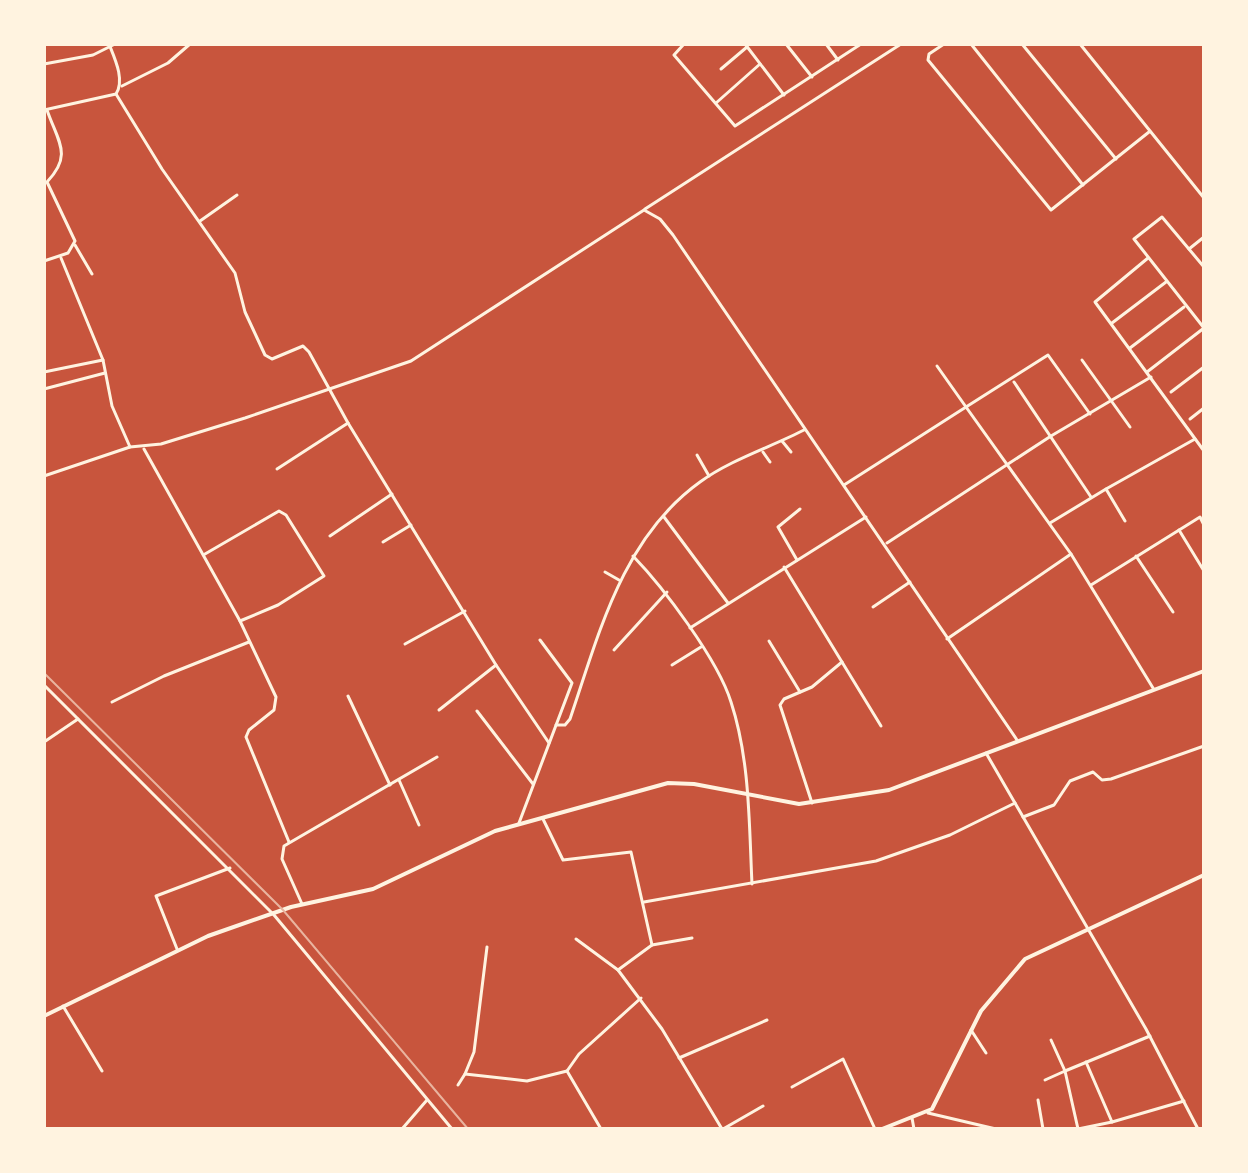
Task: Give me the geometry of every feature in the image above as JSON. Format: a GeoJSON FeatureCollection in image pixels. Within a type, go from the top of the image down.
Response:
{"type":"FeatureCollection","features":[{"type":"Feature","properties":{"kind":"street"},"geometry":{"type":"LineString","coordinates":[[92,274],[75,245],[73,234],[47,182],[60,170],[63,160],[45,110],[116,94],[121,87],[168,63],[190,44]]}},
{"type":"Feature","properties":{"kind":"street"},"geometry":{"type":"LineString","coordinates":[[684,44],[674,55],[735,126],[861,44]]}},
{"type":"Feature","properties":{"kind":"street"},"geometry":{"type":"LineString","coordinates":[[786,44],[812,77]]}},
{"type":"Feature","properties":{"kind":"street"},"geometry":{"type":"LineString","coordinates":[[826,44],[838,60]]}},
{"type":"Feature","properties":{"kind":"street"},"geometry":{"type":"LineString","coordinates":[[44,476],[130,447],[144,448],[245,418],[417,358],[901,44]]}},
{"type":"Feature","properties":{"kind":"street"},"geometry":{"type":"LineString","coordinates":[[944,44],[929,54],[928,60],[1050,209],[1055,209],[1149,132]]}},
{"type":"Feature","properties":{"kind":"street"},"geometry":{"type":"LineString","coordinates":[[971,44],[1083,185]]}},
{"type":"Feature","properties":{"kind":"street"},"geometry":{"type":"LineString","coordinates":[[1022,44],[1116,159]]}},
{"type":"Feature","properties":{"kind":"street"},"geometry":{"type":"LineString","coordinates":[[1080,44],[1204,197]]}},
{"type":"Feature","properties":{"kind":"street"},"geometry":{"type":"LineString","coordinates":[[44,64],[93,55],[112,45],[121,87]]}},
{"type":"Feature","properties":{"kind":"street"},"geometry":{"type":"LineString","coordinates":[[721,69],[746,46],[784,95]]}},
{"type":"Feature","properties":{"kind":"street"},"geometry":{"type":"LineString","coordinates":[[716,103],[760,64]]}},
{"type":"Feature","properties":{"kind":"street"},"geometry":{"type":"LineString","coordinates":[[116,94],[235,273],[243,302],[267,358],[303,346],[496,665],[549,743]]}},
{"type":"Feature","properties":{"kind":"street"},"geometry":{"type":"LineString","coordinates":[[200,221],[237,195]]}},
{"type":"Feature","properties":{"kind":"street"},"geometry":{"type":"LineString","coordinates":[[646,212],[655,216],[673,235],[1017,740]]}},
{"type":"Feature","properties":{"kind":"street"},"geometry":{"type":"LineString","coordinates":[[1147,372],[1204,328],[1134,239],[1162,217],[1204,267]]}},
{"type":"Feature","properties":{"kind":"street"},"geometry":{"type":"LineString","coordinates":[[1189,249],[1204,237]]}},
{"type":"Feature","properties":{"kind":"street"},"geometry":{"type":"LineString","coordinates":[[44,261],[61,258],[75,245]]}},
{"type":"Feature","properties":{"kind":"street"},"geometry":{"type":"LineString","coordinates":[[61,258],[103,361],[112,406],[130,447]]}},
{"type":"Feature","properties":{"kind":"street"},"geometry":{"type":"LineString","coordinates":[[1148,258],[1096,301],[1204,451]]}},
{"type":"Feature","properties":{"kind":"street"},"geometry":{"type":"LineString","coordinates":[[1112,323],[1166,282]]}},
{"type":"Feature","properties":{"kind":"street"},"geometry":{"type":"LineString","coordinates":[[1130,348],[1185,306]]}},
{"type":"Feature","properties":{"kind":"street"},"geometry":{"type":"LineString","coordinates":[[844,485],[1048,355],[1090,414]]}},
{"type":"Feature","properties":{"kind":"street"},"geometry":{"type":"LineString","coordinates":[[1082,360],[1130,427]]}},
{"type":"Feature","properties":{"kind":"street"},"geometry":{"type":"LineString","coordinates":[[44,372],[103,361]]}},
{"type":"Feature","properties":{"kind":"street"},"geometry":{"type":"LineString","coordinates":[[937,366],[1071,554],[1155,692]]}},
{"type":"Feature","properties":{"kind":"street"},"geometry":{"type":"LineString","coordinates":[[1171,392],[1204,367]]}},
{"type":"Feature","properties":{"kind":"street"},"geometry":{"type":"LineString","coordinates":[[44,389],[105,372]]}},
{"type":"Feature","properties":{"kind":"street"},"geometry":{"type":"LineString","coordinates":[[885,544],[1051,436],[1151,377]]}},
{"type":"Feature","properties":{"kind":"street"},"geometry":{"type":"LineString","coordinates":[[1014,382],[1091,497]]}},
{"type":"Feature","properties":{"kind":"street"},"geometry":{"type":"LineString","coordinates":[[1190,419],[1204,408]]}},
{"type":"Feature","properties":{"kind":"street"},"geometry":{"type":"LineString","coordinates":[[277,469],[348,422]]}},
{"type":"Feature","properties":{"kind":"street"},"geometry":{"type":"LineString","coordinates":[[556,725],[564,726],[570,719],[618,580],[664,517],[708,474],[763,452],[804,429]]}},
{"type":"Feature","properties":{"kind":"street"},"geometry":{"type":"LineString","coordinates":[[1050,523],[1195,439]]}},
{"type":"Feature","properties":{"kind":"street"},"geometry":{"type":"LineString","coordinates":[[782,441],[791,452]]}},
{"type":"Feature","properties":{"kind":"street"},"geometry":{"type":"LineString","coordinates":[[144,448],[240,621],[277,704],[270,715],[249,730],[246,737],[289,842]]}},
{"type":"Feature","properties":{"kind":"street"},"geometry":{"type":"LineString","coordinates":[[763,452],[770,462]]}},
{"type":"Feature","properties":{"kind":"street"},"geometry":{"type":"LineString","coordinates":[[697,455],[708,474]]}},
{"type":"Feature","properties":{"kind":"street"},"geometry":{"type":"LineString","coordinates":[[1106,489],[1125,521]]}},
{"type":"Feature","properties":{"kind":"street"},"geometry":{"type":"LineString","coordinates":[[330,536],[392,494]]}},
{"type":"Feature","properties":{"kind":"street"},"geometry":{"type":"LineString","coordinates":[[797,560],[778,527],[800,509]]}},
{"type":"Feature","properties":{"kind":"street"},"geometry":{"type":"LineString","coordinates":[[204,555],[279,511],[286,515],[324,576],[278,605],[240,621]]}},
{"type":"Feature","properties":{"kind":"street"},"geometry":{"type":"LineString","coordinates":[[1091,585],[1202,516],[1204,525]]}},
{"type":"Feature","properties":{"kind":"street"},"geometry":{"type":"LineString","coordinates":[[664,517],[728,603]]}},
{"type":"Feature","properties":{"kind":"street"},"geometry":{"type":"LineString","coordinates":[[689,629],[866,517]]}},
{"type":"Feature","properties":{"kind":"street"},"geometry":{"type":"LineString","coordinates":[[383,542],[411,525]]}},
{"type":"Feature","properties":{"kind":"street"},"geometry":{"type":"LineString","coordinates":[[1179,529],[1204,571]]}},
{"type":"Feature","properties":{"kind":"street"},"geometry":{"type":"LineString","coordinates":[[947,639],[1071,554]]}},
{"type":"Feature","properties":{"kind":"street"},"geometry":{"type":"LineString","coordinates":[[633,556],[667,592],[732,703],[748,794],[752,885]]}},
{"type":"Feature","properties":{"kind":"street"},"geometry":{"type":"LineString","coordinates":[[1136,556],[1173,612]]}},
{"type":"Feature","properties":{"kind":"street"},"geometry":{"type":"LineString","coordinates":[[784,567],[881,726]]}},
{"type":"Feature","properties":{"kind":"street"},"geometry":{"type":"LineString","coordinates":[[605,572],[618,580]]}},
{"type":"Feature","properties":{"kind":"street"},"geometry":{"type":"LineString","coordinates":[[873,607],[910,582]]}},
{"type":"Feature","properties":{"kind":"street"},"geometry":{"type":"LineString","coordinates":[[614,650],[667,592]]}},
{"type":"Feature","properties":{"kind":"street"},"geometry":{"type":"LineString","coordinates":[[405,644],[465,611]]}},
{"type":"Feature","properties":{"kind":"street"},"geometry":{"type":"LineString","coordinates":[[521,824],[572,681],[540,640]]}},
{"type":"Feature","properties":{"kind":"street"},"geometry":{"type":"LineString","coordinates":[[769,641],[800,692]]}},
{"type":"Feature","properties":{"kind":"street"},"geometry":{"type":"LineString","coordinates":[[112,702],[164,676],[249,642]]}},
{"type":"Feature","properties":{"kind":"street"},"geometry":{"type":"LineString","coordinates":[[672,665],[701,647]]}},
{"type":"Feature","properties":{"kind":"street"},"geometry":{"type":"LineString","coordinates":[[812,803],[780,705],[812,687],[842,662]]}},
{"type":"Feature","properties":{"kind":"street"},"geometry":{"type":"LineString","coordinates":[[439,710],[496,665]]}},
{"type":"Feature","properties":{"kind":"street"},"geometry":{"type":"LineString","coordinates":[[44,1016],[177,949],[302,904],[373,889],[484,835],[637,789],[668,783],[748,794],[785,803],[812,803],[900,787],[1204,671]]}},
{"type":"Feature","properties":{"kind":"street"},"geometry":{"type":"LineString","coordinates":[[46,686],[274,915],[450,1127],[443,1129]]}},
{"type":"Feature","properties":{"kind":"street"},"geometry":{"type":"LineString","coordinates":[[348,696],[390,785]]}},
{"type":"Feature","properties":{"kind":"street"},"geometry":{"type":"LineString","coordinates":[[477,711],[533,785]]}},
{"type":"Feature","properties":{"kind":"street"},"geometry":{"type":"LineString","coordinates":[[44,742],[78,719]]}},
{"type":"Feature","properties":{"kind":"street"},"geometry":{"type":"LineString","coordinates":[[1023,817],[1056,803],[1072,780],[1093,772],[1102,780],[1111,779],[1204,746]]}},
{"type":"Feature","properties":{"kind":"street"},"geometry":{"type":"LineString","coordinates":[[986,753],[1150,1036],[1198,1129]]}},
{"type":"Feature","properties":{"kind":"street"},"geometry":{"type":"LineString","coordinates":[[302,904],[282,859],[282,850],[289,842],[437,757]]}},
{"type":"Feature","properties":{"kind":"street"},"geometry":{"type":"LineString","coordinates":[[399,780],[419,825]]}},
{"type":"Feature","properties":{"kind":"street"},"geometry":{"type":"LineString","coordinates":[[644,902],[841,870],[901,855],[1015,803]]}},
{"type":"Feature","properties":{"kind":"street"},"geometry":{"type":"LineString","coordinates":[[543,819],[563,860],[631,852],[652,945]]}},
{"type":"Feature","properties":{"kind":"street"},"geometry":{"type":"LineString","coordinates":[[177,949],[156,896],[230,868]]}},
{"type":"Feature","properties":{"kind":"street"},"geometry":{"type":"LineString","coordinates":[[928,1113],[937,1102],[990,998],[1017,966],[1037,951],[1204,875]]}},
{"type":"Feature","properties":{"kind":"street"},"geometry":{"type":"LineString","coordinates":[[618,970],[652,945],[692,938]]}},
{"type":"Feature","properties":{"kind":"street"},"geometry":{"type":"LineString","coordinates":[[576,939],[618,970],[641,998],[723,1129],[763,1106]]}},
{"type":"Feature","properties":{"kind":"street"},"geometry":{"type":"LineString","coordinates":[[458,1085],[474,1052],[487,947]]}},
{"type":"Feature","properties":{"kind":"street"},"geometry":{"type":"LineString","coordinates":[[466,1074],[527,1081],[567,1071],[579,1054],[641,998]]}},
{"type":"Feature","properties":{"kind":"street"},"geometry":{"type":"LineString","coordinates":[[63,1006],[102,1071]]}},
{"type":"Feature","properties":{"kind":"street"},"geometry":{"type":"LineString","coordinates":[[679,1058],[767,1020]]}},
{"type":"Feature","properties":{"kind":"street"},"geometry":{"type":"LineString","coordinates":[[971,1030],[986,1053]]}},
{"type":"Feature","properties":{"kind":"street"},"geometry":{"type":"LineString","coordinates":[[1045,1080],[1150,1036]]}},
{"type":"Feature","properties":{"kind":"street"},"geometry":{"type":"LineString","coordinates":[[1051,1040],[1065,1071],[1078,1129],[1184,1101]]}},
{"type":"Feature","properties":{"kind":"street"},"geometry":{"type":"LineString","coordinates":[[792,1087],[843,1059],[875,1129]]}},
{"type":"Feature","properties":{"kind":"street"},"geometry":{"type":"LineString","coordinates":[[1086,1062],[1112,1122]]}},
{"type":"Feature","properties":{"kind":"street"},"geometry":{"type":"LineString","coordinates":[[567,1071],[601,1129]]}},
{"type":"Feature","properties":{"kind":"street"},"geometry":{"type":"LineString","coordinates":[[1038,1100],[1043,1129]]}},
{"type":"Feature","properties":{"kind":"street"},"geometry":{"type":"LineString","coordinates":[[402,1129],[428,1101]]}},
{"type":"Feature","properties":{"kind":"street"},"geometry":{"type":"LineString","coordinates":[[882,1129],[928,1113],[996,1129]]}},
{"type":"Feature","properties":{"kind":"street"},"geometry":{"type":"LineString","coordinates":[[912,1118],[914,1129]]}},
{"type":"Feature","properties":{"kind":"railway"},"geometry":{"type":"LineString","coordinates":[[44,673],[283,910],[468,1129]]}}]}
